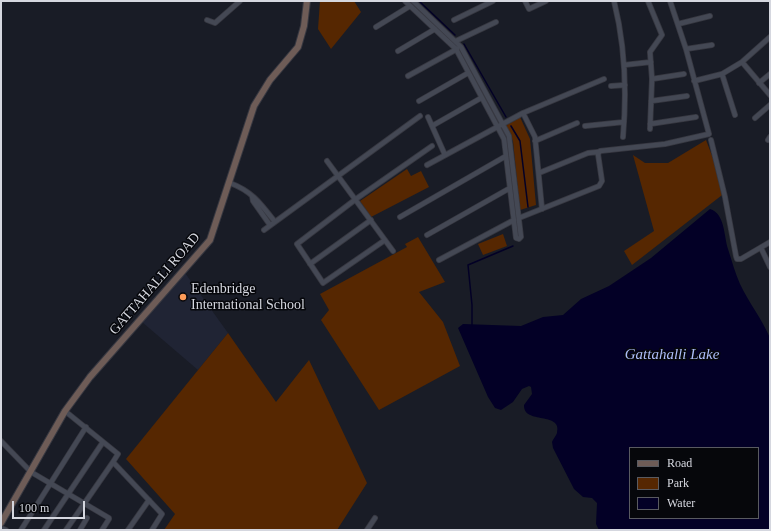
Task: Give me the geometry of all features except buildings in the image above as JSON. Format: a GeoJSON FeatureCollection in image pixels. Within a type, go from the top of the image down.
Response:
{"type":"FeatureCollection","features":[{"type":"Feature","properties":{"kind":"main road","name":"GATTAHALLI ROAD"},"geometry":{"type":"LineString","coordinates":[[1,523],[65,411],[90,377],[210,240],[230,183],[254,106],[270,80],[298,47],[304,26],[307,1]]}},
{"type":"Feature","properties":{"kind":"street"},"geometry":{"type":"LineString","coordinates":[[207,20],[215,23],[240,1]]}},
{"type":"Feature","properties":{"kind":"street"},"geometry":{"type":"LineString","coordinates":[[404,1],[456,49],[481,98],[499,125],[511,143],[521,236],[519,239],[516,238],[504,139],[499,125],[461,47],[413,1]]}},
{"type":"Feature","properties":{"kind":"street"},"geometry":{"type":"LineString","coordinates":[[454,20],[493,1]]}},
{"type":"Feature","properties":{"kind":"street"},"geometry":{"type":"LineString","coordinates":[[525,1],[529,9],[546,1]]}},
{"type":"Feature","properties":{"kind":"street"},"geometry":{"type":"LineString","coordinates":[[614,1],[624,64],[625,85],[623,136]]}},
{"type":"Feature","properties":{"kind":"street"},"geometry":{"type":"LineString","coordinates":[[648,1],[662,35],[650,52],[652,79],[650,127],[696,116]]}},
{"type":"Feature","properties":{"kind":"street"},"geometry":{"type":"LineString","coordinates":[[539,173],[588,153],[665,144],[709,134],[686,49],[670,1]]}},
{"type":"Feature","properties":{"kind":"street"},"geometry":{"type":"LineString","coordinates":[[376,27],[410,6]]}},
{"type":"Feature","properties":{"kind":"street"},"geometry":{"type":"LineString","coordinates":[[678,24],[710,16]]}},
{"type":"Feature","properties":{"kind":"street"},"geometry":{"type":"LineString","coordinates":[[456,41],[496,22]]}},
{"type":"Feature","properties":{"kind":"street"},"geometry":{"type":"LineString","coordinates":[[398,51],[435,29]]}},
{"type":"Feature","properties":{"kind":"street"},"geometry":{"type":"LineString","coordinates":[[694,81],[722,74],[742,62],[770,37]]}},
{"type":"Feature","properties":{"kind":"street"},"geometry":{"type":"LineString","coordinates":[[686,49],[712,45]]}},
{"type":"Feature","properties":{"kind":"street"},"geometry":{"type":"LineString","coordinates":[[408,76],[461,47]]}},
{"type":"Feature","properties":{"kind":"street"},"geometry":{"type":"LineString","coordinates":[[624,64],[651,62]]}},
{"type":"Feature","properties":{"kind":"street"},"geometry":{"type":"LineString","coordinates":[[742,62],[770,95]]}},
{"type":"Feature","properties":{"kind":"street"},"geometry":{"type":"LineString","coordinates":[[419,101],[468,73]]}},
{"type":"Feature","properties":{"kind":"street"},"geometry":{"type":"LineString","coordinates":[[652,79],[684,74]]}},
{"type":"Feature","properties":{"kind":"street"},"geometry":{"type":"LineString","coordinates":[[722,74],[735,115]]}},
{"type":"Feature","properties":{"kind":"street"},"geometry":{"type":"LineString","coordinates":[[760,83],[770,74]]}},
{"type":"Feature","properties":{"kind":"street"},"geometry":{"type":"LineString","coordinates":[[428,166],[523,112],[604,79]]}},
{"type":"Feature","properties":{"kind":"street"},"geometry":{"type":"LineString","coordinates":[[611,86],[625,85]]}},
{"type":"Feature","properties":{"kind":"street"},"geometry":{"type":"LineString","coordinates":[[651,101],[687,96]]}},
{"type":"Feature","properties":{"kind":"street"},"geometry":{"type":"LineString","coordinates":[[432,126],[481,98]]}},
{"type":"Feature","properties":{"kind":"street"},"geometry":{"type":"LineString","coordinates":[[755,118],[770,105]]}},
{"type":"Feature","properties":{"kind":"street"},"geometry":{"type":"LineString","coordinates":[[523,112],[535,140],[542,209]]}},
{"type":"Feature","properties":{"kind":"street"},"geometry":{"type":"LineString","coordinates":[[264,230],[420,116]]}},
{"type":"Feature","properties":{"kind":"street"},"geometry":{"type":"LineString","coordinates":[[428,116],[445,155]]}},
{"type":"Feature","properties":{"kind":"street"},"geometry":{"type":"LineString","coordinates":[[585,126],[624,122]]}},
{"type":"Feature","properties":{"kind":"street"},"geometry":{"type":"LineString","coordinates":[[535,140],[577,123]]}},
{"type":"Feature","properties":{"kind":"street"},"geometry":{"type":"LineString","coordinates":[[711,140],[725,197],[737,259],[741,259],[770,242]]}},
{"type":"Feature","properties":{"kind":"street"},"geometry":{"type":"LineString","coordinates":[[385,240],[325,283],[322,282],[298,246],[298,242],[432,146]]}},
{"type":"Feature","properties":{"kind":"street"},"geometry":{"type":"LineString","coordinates":[[519,218],[601,184],[598,152]]}},
{"type":"Feature","properties":{"kind":"street"},"geometry":{"type":"LineString","coordinates":[[400,216],[506,156]]}},
{"type":"Feature","properties":{"kind":"street"},"geometry":{"type":"LineString","coordinates":[[327,160],[393,251]]}},
{"type":"Feature","properties":{"kind":"street"},"geometry":{"type":"LineString","coordinates":[[230,183],[244,188],[252,196],[253,201],[272,224]]}},
{"type":"Feature","properties":{"kind":"street"},"geometry":{"type":"LineString","coordinates":[[427,235],[510,188]]}},
{"type":"Feature","properties":{"kind":"street"},"geometry":{"type":"LineString","coordinates":[[310,264],[371,220]]}},
{"type":"Feature","properties":{"kind":"street"},"geometry":{"type":"LineString","coordinates":[[439,260],[514,220]]}},
{"type":"Feature","properties":{"kind":"street"},"geometry":{"type":"LineString","coordinates":[[761,248],[770,266]]}},
{"type":"Feature","properties":{"kind":"street"},"geometry":{"type":"LineString","coordinates":[[65,411],[118,454],[66,530]]}},
{"type":"Feature","properties":{"kind":"street"},"geometry":{"type":"LineString","coordinates":[[21,530],[86,428]]}},
{"type":"Feature","properties":{"kind":"street"},"geometry":{"type":"LineString","coordinates":[[1,441],[31,472],[109,518],[110,520],[102,530]]}},
{"type":"Feature","properties":{"kind":"street"},"geometry":{"type":"LineString","coordinates":[[44,530],[103,442]]}},
{"type":"Feature","properties":{"kind":"street"},"geometry":{"type":"LineString","coordinates":[[113,462],[162,515],[152,530]]}},
{"type":"Feature","properties":{"kind":"street"},"geometry":{"type":"LineString","coordinates":[[128,530],[149,500]]}},
{"type":"Feature","properties":{"kind":"street"},"geometry":{"type":"LineString","coordinates":[[80,530],[87,518]]}},
{"type":"Feature","properties":{"kind":"street"},"geometry":{"type":"LineString","coordinates":[[367,530],[375,518]]}},
{"type":"Feature","properties":{"kind":"street"},"geometry":{"type":"LineString","coordinates":[[1,528],[6,530]]}},
{"type":"Feature","properties":{"kind":"shaded area","name":"Edenbridge International School"},"geometry":{"type":"Polygon","coordinates":[[[185,273],[228,333],[198,370],[142,322],[185,273]]]}},
{"type":"Feature","properties":{"kind":"green space"},"geometry":{"type":"Polygon","coordinates":[[[320,1],[354,1],[361,12],[331,49],[318,29],[320,1]]]}},
{"type":"Feature","properties":{"kind":"green space"},"geometry":{"type":"Polygon","coordinates":[[[520,117],[530,139],[536,205],[520,210],[513,141],[504,125],[520,117]]]}},
{"type":"Feature","properties":{"kind":"green space"},"geometry":{"type":"Polygon","coordinates":[[[706,140],[726,192],[632,265],[624,251],[654,231],[633,155],[645,163],[668,163],[706,140]]]}},
{"type":"Feature","properties":{"kind":"green space"},"geometry":{"type":"Polygon","coordinates":[[[407,169],[411,176],[421,171],[429,187],[371,217],[360,201],[407,169]]]}},
{"type":"Feature","properties":{"kind":"green space"},"geometry":{"type":"Polygon","coordinates":[[[503,234],[507,246],[483,255],[478,244],[503,234]]]}},
{"type":"Feature","properties":{"kind":"green space"},"geometry":{"type":"Polygon","coordinates":[[[418,237],[445,282],[419,292],[443,322],[460,366],[379,410],[321,320],[329,310],[320,294],[407,247],[405,244],[418,237]]]}},
{"type":"Feature","properties":{"kind":"green space"},"geometry":{"type":"Polygon","coordinates":[[[228,333],[276,402],[309,360],[367,483],[337,530],[164,530],[175,514],[126,459],[228,333]]]}},
{"type":"Feature","properties":{"kind":"water","name":"Gattahalli Lake"},"geometry":{"type":"Polygon","coordinates":[[[710,209],[719,215],[738,280],[770,338],[770,530],[599,530],[596,524],[597,503],[592,498],[583,497],[574,489],[553,448],[552,442],[557,433],[557,426],[554,422],[530,415],[525,411],[524,405],[532,394],[531,387],[529,386],[522,389],[513,402],[501,410],[495,408],[488,397],[458,328],[463,324],[521,326],[543,317],[563,315],[581,299],[609,286],[651,258],[710,209]]]}},
{"type":"Feature","properties":{"kind":"waterway"},"geometry":{"type":"LineString","coordinates":[[419,1],[455,35]]}},
{"type":"Feature","properties":{"kind":"waterway"},"geometry":{"type":"LineString","coordinates":[[464,44],[506,117]]}},
{"type":"Feature","properties":{"kind":"waterway"},"geometry":{"type":"LineString","coordinates":[[511,126],[520,141],[528,207]]}},
{"type":"Feature","properties":{"kind":"waterway"},"geometry":{"type":"LineString","coordinates":[[472,326],[472,305],[468,265],[513,246]]}},
{"type":"Feature","properties":{"kind":"place","name":"Edenbridge International School"},"geometry":{"type":"Point","coordinates":[183,297]}}]}
